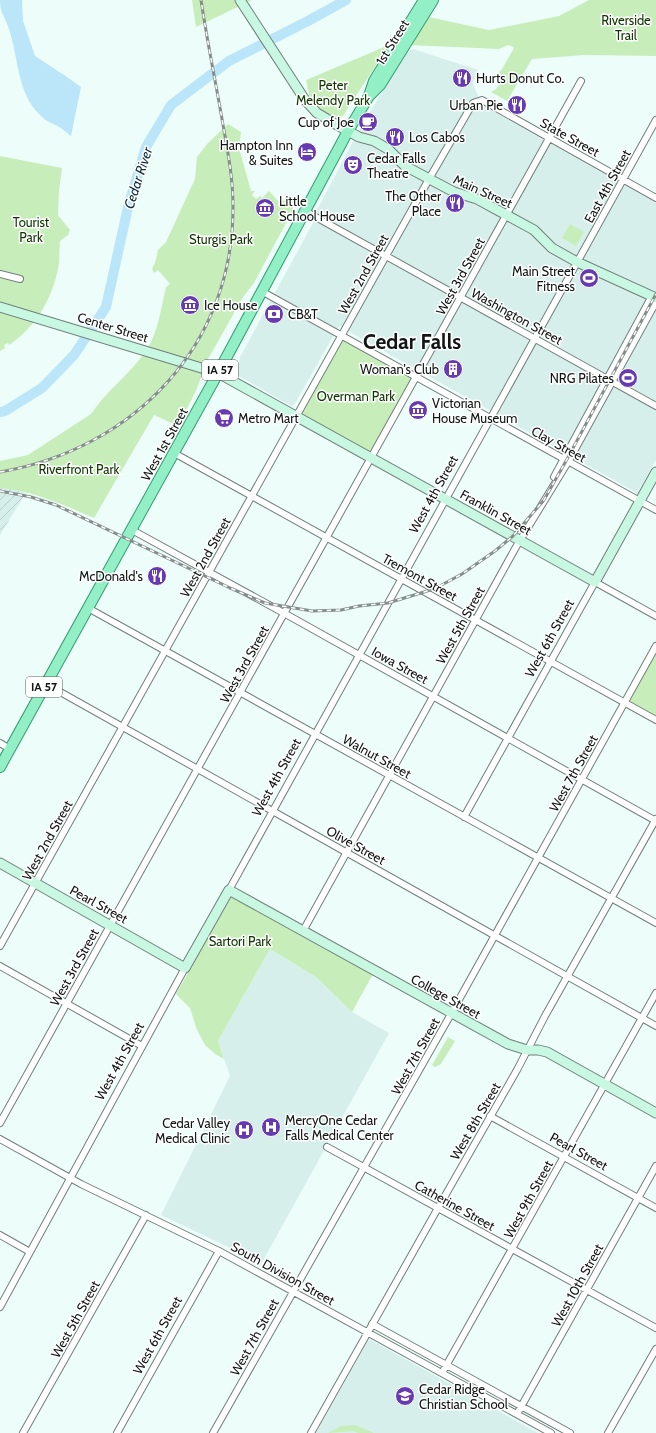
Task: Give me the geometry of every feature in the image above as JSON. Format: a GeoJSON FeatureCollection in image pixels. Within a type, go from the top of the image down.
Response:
{"type":"FeatureCollection","features":[{"type":"Feature","properties":{"kind":"main road","name":"1st Street"},"geometry":{"type":"LineString","coordinates":[[348,131],[369,96],[380,85],[424,0]]}},
{"type":"Feature","properties":{"kind":"main road","name":"1st Street"},"geometry":{"type":"LineString","coordinates":[[402,44],[433,0]]}},
{"type":"Feature","properties":{"kind":"main road","name":"West 1st Street"},"geometry":{"type":"LineString","coordinates":[[0,767],[263,292],[348,131]]}},
{"type":"Feature","properties":{"kind":"street","name":"Main Street"},"geometry":{"type":"LineString","coordinates":[[240,0],[305,100],[317,113],[359,137],[374,141],[388,149],[405,166],[428,179],[454,192],[477,199],[534,230],[552,248],[577,262],[655,298]]}},
{"type":"Feature","properties":{"kind":"street","name":"West 3rd Street"},"geometry":{"type":"LineString","coordinates":[[0,1123],[581,81]]}},
{"type":"Feature","properties":{"kind":"street","name":"State Street"},"geometry":{"type":"LineString","coordinates":[[473,102],[482,100],[656,198]]}},
{"type":"Feature","properties":{"kind":"street","name":"West 2nd Street"},"geometry":{"type":"LineString","coordinates":[[0,946],[428,179],[473,102]]}},
{"type":"Feature","properties":{"kind":"street","name":"East 4th Street"},"geometry":{"type":"LineString","coordinates":[[577,262],[624,180],[656,120]]}},
{"type":"Feature","properties":{"kind":"street","name":"Washington Street"},"geometry":{"type":"LineString","coordinates":[[305,211],[656,406]]}},
{"type":"Feature","properties":{"kind":"street","name":"West 4th Street"},"geometry":{"type":"LineString","coordinates":[[0,1307],[142,1046],[577,262]]}},
{"type":"Feature","properties":{"kind":"street"},"geometry":{"type":"LineString","coordinates":[[0,274],[20,279]]}},
{"type":"Feature","properties":{"kind":"street","name":"Clay Street"},"geometry":{"type":"LineString","coordinates":[[263,292],[656,510]]}},
{"type":"Feature","properties":{"kind":"street","name":"West 5th Street"},"geometry":{"type":"LineString","coordinates":[[302,931],[520,540],[566,461],[655,298]]}},
{"type":"Feature","properties":{"kind":"street","name":"Center Street"},"geometry":{"type":"LineString","coordinates":[[0,307],[218,373]]}},
{"type":"Feature","properties":{"kind":"street","name":"Franklin Street"},"geometry":{"type":"LineString","coordinates":[[218,373],[656,616]]}},
{"type":"Feature","properties":{"kind":"street","name":"Tremont Street"},"geometry":{"type":"LineString","coordinates":[[174,453],[656,720]]}},
{"type":"Feature","properties":{"kind":"street","name":"West 6th Street"},"geometry":{"type":"LineString","coordinates":[[464,817],[656,472]]}},
{"type":"Feature","properties":{"kind":"street","name":"Iowa Street"},"geometry":{"type":"LineString","coordinates":[[132,530],[209,571],[656,820]]}},
{"type":"Feature","properties":{"kind":"street","name":"Walnut Street"},"geometry":{"type":"LineString","coordinates":[[88,608],[656,923]]}},
{"type":"Feature","properties":{"kind":"street","name":"West 7th Street"},"geometry":{"type":"LineString","coordinates":[[213,1433],[451,1014],[656,646]]}},
{"type":"Feature","properties":{"kind":"street","name":"Olive Street"},"geometry":{"type":"LineString","coordinates":[[46,684],[656,1026]]}},
{"type":"Feature","properties":{"kind":"street"},"geometry":{"type":"LineString","coordinates":[[0,744],[10,749]]}},
{"type":"Feature","properties":{"kind":"street","name":"West 8th Street"},"geometry":{"type":"LineString","coordinates":[[311,1433],[656,820]]}},
{"type":"Feature","properties":{"kind":"street","name":"Pearl Street"},"geometry":{"type":"LineString","coordinates":[[0,863],[186,968]]}},
{"type":"Feature","properties":{"kind":"street","name":"College Street"},"geometry":{"type":"LineString","coordinates":[[229,890],[451,1014],[508,1044],[527,1050],[547,1052],[656,1113]]}},
{"type":"Feature","properties":{"kind":"street"},"geometry":{"type":"LineString","coordinates":[[0,966],[142,1046]]}},
{"type":"Feature","properties":{"kind":"street","name":"West 9th Street"},"geometry":{"type":"LineString","coordinates":[[442,1373],[656,993]]}},
{"type":"Feature","properties":{"kind":"street","name":"Pearl Street"},"geometry":{"type":"LineString","coordinates":[[490,1116],[656,1208]]}},
{"type":"Feature","properties":{"kind":"street","name":"South Division Street"},"geometry":{"type":"LineString","coordinates":[[0,1139],[70,1178],[219,1250],[551,1433]]}},
{"type":"Feature","properties":{"kind":"street","name":"Catherine Street"},"geometry":{"type":"LineString","coordinates":[[327,1147],[656,1328]]}},
{"type":"Feature","properties":{"kind":"street","name":"West 10th Street"},"geometry":{"type":"LineString","coordinates":[[517,1414],[656,1166]]}},
{"type":"Feature","properties":{"kind":"street","name":"West 5th Street"},"geometry":{"type":"LineString","coordinates":[[23,1433],[146,1215]]}},
{"type":"Feature","properties":{"kind":"street"},"geometry":{"type":"LineString","coordinates":[[0,1235],[30,1252]]}},
{"type":"Feature","properties":{"kind":"street","name":"West 6th Street"},"geometry":{"type":"LineString","coordinates":[[117,1433],[219,1250]]}},
{"type":"Feature","properties":{"kind":"street"},"geometry":{"type":"LineString","coordinates":[[372,1324],[570,1433]]}},
{"type":"Feature","properties":{"kind":"street"},"geometry":{"type":"LineString","coordinates":[[608,1433],[656,1349]]}},
{"type":"Feature","properties":{"kind":"shaded area"},"geometry":{"type":"Polygon","coordinates":[[[413,49],[478,70],[473,84],[482,105],[656,203],[656,460],[637,493],[339,326],[293,407],[237,375],[240,357],[313,223],[317,210],[359,130],[406,53],[413,49]]]}},
{"type":"Feature","properties":{"kind":"shaded area"},"geometry":{"type":"Polygon","coordinates":[[[0,486],[26,493],[0,535],[0,486]]]}},
{"type":"Feature","properties":{"kind":"shaded area","name":"MercyOne Cedar Falls Medical Center"},"geometry":{"type":"Polygon","coordinates":[[[270,949],[316,977],[352,1012],[389,1033],[260,1266],[228,1247],[161,1215],[230,1076],[218,1041],[270,949]]]}},
{"type":"Feature","properties":{"kind":"shaded area","name":"Cedar Ridge Christian School"},"geometry":{"type":"Polygon","coordinates":[[[369,1339],[454,1386],[538,1433],[316,1433],[369,1339]]]}},
{"type":"Feature","properties":{"kind":"green space"},"geometry":{"type":"Polygon","coordinates":[[[192,0],[252,0],[196,27],[192,0]]]}},
{"type":"Feature","properties":{"kind":"green space","name":"Riverside Trail"},"geometry":{"type":"Polygon","coordinates":[[[589,0],[656,0],[656,56],[585,55],[532,59],[507,101],[491,92],[500,84],[501,78],[499,72],[514,48],[513,47],[508,45],[499,49],[409,45],[424,16],[489,30],[559,16],[589,0]]]}},
{"type":"Feature","properties":{"kind":"green space","name":"Peter Melendy Park"},"geometry":{"type":"Polygon","coordinates":[[[389,45],[343,116],[330,116],[316,107],[309,95],[306,80],[389,45]]]}},
{"type":"Feature","properties":{"kind":"green space"},"geometry":{"type":"Polygon","coordinates":[[[228,124],[241,132],[239,148],[251,191],[255,191],[252,195],[256,199],[260,196],[262,198],[269,191],[279,202],[282,199],[294,208],[254,283],[243,297],[203,368],[204,369],[196,391],[178,426],[154,415],[94,518],[36,495],[0,488],[0,461],[28,455],[91,414],[146,351],[150,344],[161,312],[166,287],[170,284],[158,270],[154,273],[152,269],[158,250],[166,242],[195,179],[197,157],[207,144],[228,124]]]}},
{"type":"Feature","properties":{"kind":"green space","name":"Tourist Park"},"geometry":{"type":"Polygon","coordinates":[[[0,156],[62,168],[58,215],[70,230],[68,235],[60,241],[59,266],[47,302],[27,330],[9,345],[8,343],[4,345],[5,348],[0,351],[0,156]]]}},
{"type":"Feature","properties":{"kind":"green space"},"geometry":{"type":"Polygon","coordinates":[[[570,224],[584,232],[576,246],[562,238],[570,224]]]}},
{"type":"Feature","properties":{"kind":"green space","name":"Overman Park"},"geometry":{"type":"Polygon","coordinates":[[[341,336],[416,377],[371,458],[296,416],[341,336]]]}},
{"type":"Feature","properties":{"kind":"green space"},"geometry":{"type":"Polygon","coordinates":[[[656,646],[656,720],[624,703],[656,646]]]}},
{"type":"Feature","properties":{"kind":"green space","name":"Sartori Park"},"geometry":{"type":"Polygon","coordinates":[[[232,896],[373,974],[352,1012],[316,977],[270,949],[218,1041],[224,1059],[215,1054],[205,1045],[197,1030],[190,1008],[176,994],[232,896]]]}},
{"type":"Feature","properties":{"kind":"green space"},"geometry":{"type":"Polygon","coordinates":[[[448,1037],[455,1041],[441,1064],[435,1067],[432,1065],[448,1037]]]}},
{"type":"Feature","properties":{"kind":"green space"},"geometry":{"type":"Polygon","coordinates":[[[355,1425],[374,1433],[358,1433],[353,1431],[328,1433],[341,1426],[355,1425]]]}},
{"type":"Feature","properties":{"kind":"water"},"geometry":{"type":"Polygon","coordinates":[[[0,0],[22,0],[23,21],[35,56],[81,87],[71,136],[42,117],[32,106],[26,96],[19,73],[12,37],[1,11],[0,0]]]}},
{"type":"Feature","properties":{"kind":"waterway","name":"Cedar River"},"geometry":{"type":"LineString","coordinates":[[0,412],[5,411],[42,388],[74,355],[106,307],[128,207],[146,147],[171,105],[229,61],[346,0]]}},
{"type":"Feature","properties":{"kind":"railway"},"geometry":{"type":"LineString","coordinates":[[0,472],[49,460],[93,440],[133,414],[167,382],[195,345],[216,303],[229,256],[233,195],[228,151],[201,0]]}},
{"type":"Feature","properties":{"kind":"railway"},"geometry":{"type":"LineString","coordinates":[[0,491],[31,497],[56,505],[230,588],[265,603],[312,611],[341,610],[359,606],[388,603],[436,588],[462,574],[495,551],[513,536],[544,500],[656,294]]}},
{"type":"Feature","properties":{"kind":"place","name":"Hurts Donut Co."},"geometry":{"type":"Point","coordinates":[462,78]}},
{"type":"Feature","properties":{"kind":"place","name":"Urban Pie"},"geometry":{"type":"Point","coordinates":[517,105]}},
{"type":"Feature","properties":{"kind":"place","name":"Cup of Joe"},"geometry":{"type":"Point","coordinates":[368,122]}},
{"type":"Feature","properties":{"kind":"place","name":"Los Cabos"},"geometry":{"type":"Point","coordinates":[395,137]}},
{"type":"Feature","properties":{"kind":"place","name":"Hampton Inn & Suites"},"geometry":{"type":"Point","coordinates":[307,152]}},
{"type":"Feature","properties":{"kind":"place","name":"Cedar Falls Theatre"},"geometry":{"type":"Point","coordinates":[353,165]}},
{"type":"Feature","properties":{"kind":"place","name":"The Other Place"},"geometry":{"type":"Point","coordinates":[455,203]}},
{"type":"Feature","properties":{"kind":"place","name":"Little School House"},"geometry":{"type":"Point","coordinates":[265,208]}},
{"type":"Feature","properties":{"kind":"place","name":"Main Street Fitness"},"geometry":{"type":"Point","coordinates":[589,278]}},
{"type":"Feature","properties":{"kind":"place","name":"Ice House"},"geometry":{"type":"Point","coordinates":[190,305]}},
{"type":"Feature","properties":{"kind":"place","name":"CB&T"},"geometry":{"type":"Point","coordinates":[274,314]}},
{"type":"Feature","properties":{"kind":"place","name":"Woman's Club"},"geometry":{"type":"Point","coordinates":[453,369]}},
{"type":"Feature","properties":{"kind":"place","name":"NRG Pilates"},"geometry":{"type":"Point","coordinates":[628,378]}},
{"type":"Feature","properties":{"kind":"place","name":"Victorian House Museum"},"geometry":{"type":"Point","coordinates":[418,410]}},
{"type":"Feature","properties":{"kind":"place","name":"Metro Mart"},"geometry":{"type":"Point","coordinates":[224,418]}},
{"type":"Feature","properties":{"kind":"place","name":"McDonald's"},"geometry":{"type":"Point","coordinates":[157,576]}},
{"type":"Feature","properties":{"kind":"place","name":"MercyOne Cedar Falls Medical Center"},"geometry":{"type":"Point","coordinates":[271,1127]}},
{"type":"Feature","properties":{"kind":"place","name":"Cedar Valley Medical Clinic"},"geometry":{"type":"Point","coordinates":[244,1130]}},
{"type":"Feature","properties":{"kind":"place","name":"Cedar Ridge Christian School"},"geometry":{"type":"Point","coordinates":[405,1396]}},
{"type":"Feature","properties":{"kind":"district","name":"Cedar Falls"},"geometry":{"type":"Point","coordinates":[412,342]}},
{"type":"Feature","properties":{"kind":"park label","name":"Sturgis Park"},"geometry":{"type":"Point","coordinates":[221,239]}},
{"type":"Feature","properties":{"kind":"park label","name":"Riverfront Park"},"geometry":{"type":"Point","coordinates":[79,469]}}]}
